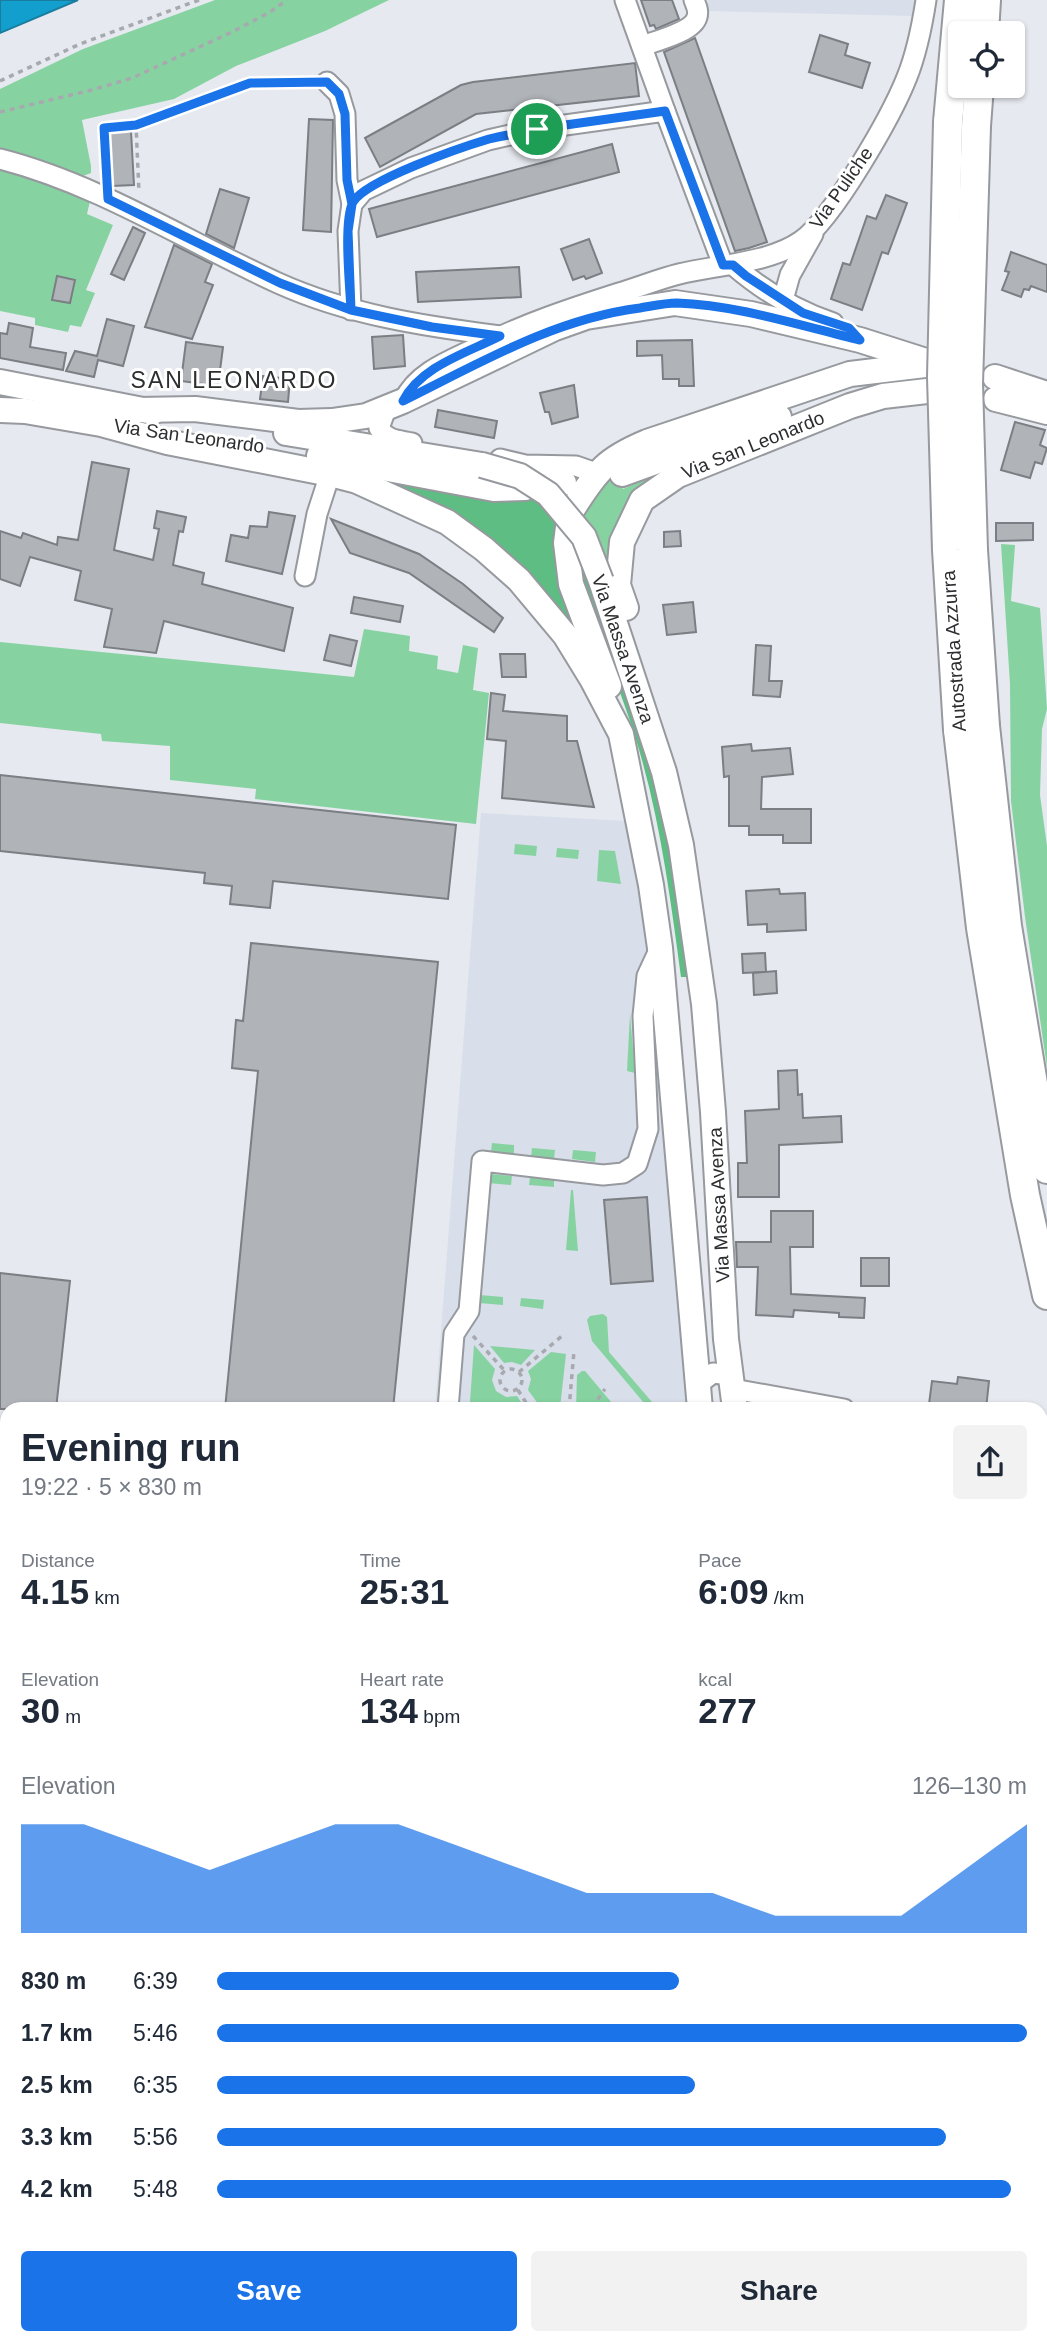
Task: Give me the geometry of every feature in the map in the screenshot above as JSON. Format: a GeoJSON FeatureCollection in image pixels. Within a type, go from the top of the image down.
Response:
{"type":"FeatureCollection","features":[{"type":"Feature","properties":{"kind":"highway","name":"Autostrada Azzurra"},"geometry":{"type":"LineString","coordinates":[[959,0],[948,122],[942,377],[947,550],[971,728],[1047,1168]]}},
{"type":"Feature","properties":{"kind":"highway"},"geometry":{"type":"LineString","coordinates":[[985,21],[986,0]]}},
{"type":"Feature","properties":{"kind":"highway","name":"Autostrada Azzurra"},"geometry":{"type":"LineString","coordinates":[[978,98],[968,384],[973,550],[971,728],[981,928],[1026,1195],[1047,1295]]}},
{"type":"Feature","properties":{"kind":"main road","name":"Via San Leonardo"},"geometry":{"type":"LineString","coordinates":[[138,410],[195,409],[299,422],[366,416],[555,328],[586,317],[675,303],[751,314],[860,340],[927,374]]}},
{"type":"Feature","properties":{"kind":"main road","name":"Via San Leonardo"},"geometry":{"type":"LineString","coordinates":[[621,734],[614,698],[567,567],[566,543],[571,517],[596,473],[623,452],[647,442],[850,374],[927,374]]}},
{"type":"Feature","properties":{"kind":"main road","name":"Via San Leonardo"},"geometry":{"type":"LineString","coordinates":[[622,474],[878,382],[927,374]]}},
{"type":"Feature","properties":{"kind":"main road","name":"Via San Leonardo"},"geometry":{"type":"LineString","coordinates":[[704,1004],[709,945],[696,848],[677,769],[618,585],[622,542],[642,500],[678,475],[850,406],[883,396],[927,374]]}},
{"type":"Feature","properties":{"kind":"main road","name":"Via Massa Avenza"},"geometry":{"type":"LineString","coordinates":[[0,382],[138,410],[482,465],[520,477],[548,494],[584,537],[667,784],[681,845],[704,1004],[726,1339],[717,1399]]}},
{"type":"Feature","properties":{"kind":"main road"},"geometry":{"type":"LineString","coordinates":[[1047,394],[995,388],[1047,412]]}},
{"type":"Feature","properties":{"kind":"main road","name":"Via Massa Avenza"},"geometry":{"type":"LineString","coordinates":[[0,401],[65,418]]}},
{"type":"Feature","properties":{"kind":"main road","name":"Via Massa Avenza"},"geometry":{"type":"LineString","coordinates":[[0,410],[101,424],[167,442],[357,481],[447,522],[484,549],[519,580],[565,635],[621,734],[651,885],[717,1399]]}},
{"type":"Feature","properties":{"kind":"main road","name":"Via San Leonardo"},"geometry":{"type":"LineString","coordinates":[[101,424],[169,430],[494,489],[526,488]]}},
{"type":"Feature","properties":{"kind":"street"},"geometry":{"type":"LineString","coordinates":[[625,0],[665,111],[728,265],[803,313],[849,328],[860,340]]}},
{"type":"Feature","properties":{"kind":"street"},"geometry":{"type":"LineString","coordinates":[[642,46],[681,32],[692,24],[697,19],[698,12],[694,0]]}},
{"type":"Feature","properties":{"kind":"street","name":"Via Puliche"},"geometry":{"type":"LineString","coordinates":[[394,405],[426,373],[500,336],[583,304],[678,274],[728,265],[782,250],[800,242],[816,228],[849,181],[895,102],[907,77],[920,36],[926,0]]}},
{"type":"Feature","properties":{"kind":"street"},"geometry":{"type":"LineString","coordinates":[[327,82],[339,94],[345,114],[347,180],[352,204],[348,231],[351,310]]}},
{"type":"Feature","properties":{"kind":"street"},"geometry":{"type":"LineString","coordinates":[[352,204],[363,191],[411,167],[488,139],[537,129],[665,111]]}},
{"type":"Feature","properties":{"kind":"street"},"geometry":{"type":"LineString","coordinates":[[0,159],[20,164],[108,199],[280,283],[351,310],[432,327],[500,336]]}},
{"type":"Feature","properties":{"kind":"street"},"geometry":{"type":"LineString","coordinates":[[783,300],[790,275],[816,228]]}},
{"type":"Feature","properties":{"kind":"street"},"geometry":{"type":"LineString","coordinates":[[394,405],[379,428],[390,439],[525,465],[576,466],[596,473]]}},
{"type":"Feature","properties":{"kind":"street"},"geometry":{"type":"LineString","coordinates":[[305,576],[317,514],[330,474]]}},
{"type":"Feature","properties":{"kind":"street"},"geometry":{"type":"LineString","coordinates":[[449,1402],[454,1334],[469,1311],[482,1161],[603,1175],[623,1173],[637,1164],[648,1129],[643,1016],[647,976],[660,948]]}},
{"type":"Feature","properties":{"kind":"street"},"geometry":{"type":"LineString","coordinates":[[717,1399],[755,1402]]}},
{"type":"Feature","properties":{"kind":"path"},"geometry":{"type":"LineString","coordinates":[[0,81],[80,44],[199,0]]}},
{"type":"Feature","properties":{"kind":"path"},"geometry":{"type":"LineString","coordinates":[[0,113],[132,78],[261,17],[287,0]]}},
{"type":"Feature","properties":{"kind":"path"},"geometry":{"type":"LineString","coordinates":[[108,199],[104,128],[136,125],[250,83],[327,82]]}},
{"type":"Feature","properties":{"kind":"path"},"geometry":{"type":"LineString","coordinates":[[136,125],[140,215]]}},
{"type":"Feature","properties":{"kind":"path"},"geometry":{"type":"LineString","coordinates":[[470,1347],[471,1335],[505,1371]]}},
{"type":"Feature","properties":{"kind":"path"},"geometry":{"type":"LineString","coordinates":[[519,1371],[562,1336]]}},
{"type":"Feature","properties":{"kind":"path"},"geometry":{"type":"LineString","coordinates":[[570,1402],[574,1351]]}},
{"type":"Feature","properties":{"kind":"path"},"geometry":{"type":"LineString","coordinates":[[518,1390],[509,1391],[503,1388],[500,1377],[505,1371],[519,1371]]}},
{"type":"Feature","properties":{"kind":"path"},"geometry":{"type":"LineString","coordinates":[[518,1390],[523,1382],[519,1371]]}},
{"type":"Feature","properties":{"kind":"path"},"geometry":{"type":"LineString","coordinates":[[518,1390],[526,1402]]}},
{"type":"Feature","properties":{"kind":"path"},"geometry":{"type":"LineString","coordinates":[[596,1402],[605,1390]]}},
{"type":"Feature","properties":{"kind":"shaded area"},"geometry":{"type":"Polygon","coordinates":[[[708,0],[915,0],[913,16],[707,11],[708,0]]]}},
{"type":"Feature","properties":{"kind":"shaded area"},"geometry":{"type":"Polygon","coordinates":[[[481,813],[627,821],[652,973],[689,1402],[436,1402],[481,813]]]}},
{"type":"Feature","properties":{"kind":"green space"},"geometry":{"type":"Polygon","coordinates":[[[215,0],[389,0],[325,31],[236,66],[174,99],[82,120],[91,173],[75,179],[0,150],[0,89],[83,49],[215,0]]]}},
{"type":"Feature","properties":{"kind":"green space"},"geometry":{"type":"Polygon","coordinates":[[[0,169],[90,201],[87,214],[113,225],[86,290],[95,293],[81,327],[70,325],[68,332],[35,325],[35,318],[0,311],[0,169]]]}},
{"type":"Feature","properties":{"kind":"green space"},"geometry":{"type":"Polygon","coordinates":[[[617,465],[623,489],[670,469],[611,575],[596,538],[580,514],[617,465]]]}},
{"type":"Feature","properties":{"kind":"green space"},"geometry":{"type":"Polygon","coordinates":[[[370,478],[495,502],[541,499],[558,516],[585,643],[570,629],[370,478]]]}},
{"type":"Feature","properties":{"kind":"green space"},"geometry":{"type":"Polygon","coordinates":[[[1001,544],[1015,545],[1011,601],[1040,608],[1047,709],[1042,729],[1040,795],[1047,846],[1047,1067],[1011,801],[1010,684],[1001,544]]]}},
{"type":"Feature","properties":{"kind":"green space"},"geometry":{"type":"Polygon","coordinates":[[[583,549],[659,771],[691,977],[681,977],[663,853],[642,760],[577,575],[583,549]]]}},
{"type":"Feature","properties":{"kind":"green space"},"geometry":{"type":"Polygon","coordinates":[[[364,629],[410,636],[409,651],[438,656],[437,669],[458,673],[463,645],[478,648],[473,690],[489,693],[476,824],[255,799],[256,789],[170,780],[170,746],[102,741],[101,734],[0,723],[0,642],[354,677],[364,629]]]}},
{"type":"Feature","properties":{"kind":"green space"},"geometry":{"type":"Polygon","coordinates":[[[515,844],[537,846],[536,856],[514,854],[515,844]]]}},
{"type":"Feature","properties":{"kind":"green space"},"geometry":{"type":"Polygon","coordinates":[[[557,848],[579,850],[578,859],[556,857],[557,848]]]}},
{"type":"Feature","properties":{"kind":"green space"},"geometry":{"type":"Polygon","coordinates":[[[599,850],[615,851],[621,884],[597,881],[599,850]]]}},
{"type":"Feature","properties":{"kind":"green space"},"geometry":{"type":"Polygon","coordinates":[[[630,1014],[635,1073],[627,1071],[630,1014]]]}},
{"type":"Feature","properties":{"kind":"green space"},"geometry":{"type":"Polygon","coordinates":[[[492,1143],[514,1145],[514,1154],[491,1152],[492,1143]]]}},
{"type":"Feature","properties":{"kind":"green space"},"geometry":{"type":"Polygon","coordinates":[[[532,1148],[555,1150],[554,1159],[531,1157],[532,1148]]]}},
{"type":"Feature","properties":{"kind":"green space"},"geometry":{"type":"Polygon","coordinates":[[[573,1150],[596,1152],[595,1162],[572,1159],[573,1150]]]}},
{"type":"Feature","properties":{"kind":"green space"},"geometry":{"type":"Polygon","coordinates":[[[489,1174],[512,1176],[511,1185],[488,1183],[489,1174]]]}},
{"type":"Feature","properties":{"kind":"green space"},"geometry":{"type":"Polygon","coordinates":[[[530,1177],[554,1179],[554,1187],[529,1185],[530,1177]]]}},
{"type":"Feature","properties":{"kind":"green space"},"geometry":{"type":"Polygon","coordinates":[[[573,1190],[578,1251],[566,1250],[573,1190]]]}},
{"type":"Feature","properties":{"kind":"green space"},"geometry":{"type":"Polygon","coordinates":[[[480,1295],[503,1297],[503,1305],[479,1303],[480,1295]]]}},
{"type":"Feature","properties":{"kind":"green space"},"geometry":{"type":"Polygon","coordinates":[[[521,1298],[544,1300],[543,1309],[520,1306],[521,1298]]]}},
{"type":"Feature","properties":{"kind":"green space"},"geometry":{"type":"Polygon","coordinates":[[[603,1314],[607,1317],[609,1352],[652,1402],[643,1402],[592,1341],[587,1320],[590,1316],[603,1314]]]}},
{"type":"Feature","properties":{"kind":"green space"},"geometry":{"type":"Polygon","coordinates":[[[474,1345],[495,1369],[492,1380],[496,1391],[506,1397],[517,1396],[521,1402],[470,1402],[474,1345]]]}},
{"type":"Feature","properties":{"kind":"green space"},"geometry":{"type":"Polygon","coordinates":[[[490,1346],[535,1350],[521,1365],[504,1363],[490,1346]]]}},
{"type":"Feature","properties":{"kind":"green space"},"geometry":{"type":"Polygon","coordinates":[[[551,1352],[566,1354],[561,1402],[537,1402],[528,1390],[531,1379],[528,1371],[551,1352]]]}},
{"type":"Feature","properties":{"kind":"green space"},"geometry":{"type":"Polygon","coordinates":[[[585,1371],[611,1402],[576,1402],[577,1375],[585,1371]]]}},
{"type":"Feature","properties":{"kind":"water"},"geometry":{"type":"Polygon","coordinates":[[[0,0],[78,0],[0,33],[0,0]]]}},
{"type":"Feature","properties":{"kind":"building"},"geometry":{"type":"Polygon","coordinates":[[[641,0],[672,0],[679,19],[656,29],[654,25],[650,26],[641,0]]]}},
{"type":"Feature","properties":{"kind":"building"},"geometry":{"type":"Polygon","coordinates":[[[820,35],[848,44],[845,55],[870,63],[862,88],[809,72],[820,35]]]}},
{"type":"Feature","properties":{"kind":"building"},"geometry":{"type":"Polygon","coordinates":[[[695,38],[767,242],[749,248],[735,251],[664,52],[695,38]]]}},
{"type":"Feature","properties":{"kind":"building"},"geometry":{"type":"Polygon","coordinates":[[[635,63],[639,96],[476,114],[380,167],[365,138],[461,85],[635,63]]]}},
{"type":"Feature","properties":{"kind":"building"},"geometry":{"type":"Polygon","coordinates":[[[309,119],[333,120],[331,232],[303,230],[309,119]]]}},
{"type":"Feature","properties":{"kind":"building"},"geometry":{"type":"Polygon","coordinates":[[[131,131],[134,185],[112,186],[109,132],[131,131]]]}},
{"type":"Feature","properties":{"kind":"building"},"geometry":{"type":"Polygon","coordinates":[[[612,144],[619,172],[377,237],[369,209],[612,144]]]}},
{"type":"Feature","properties":{"kind":"building"},"geometry":{"type":"Polygon","coordinates":[[[220,189],[249,198],[234,248],[206,234],[220,189]]]}},
{"type":"Feature","properties":{"kind":"building"},"geometry":{"type":"Polygon","coordinates":[[[886,195],[907,203],[888,254],[882,252],[862,310],[831,299],[843,263],[850,265],[867,216],[876,219],[886,195]]]}},
{"type":"Feature","properties":{"kind":"building"},"geometry":{"type":"Polygon","coordinates":[[[133,227],[145,233],[124,280],[111,274],[133,227]]]}},
{"type":"Feature","properties":{"kind":"building"},"geometry":{"type":"Polygon","coordinates":[[[589,239],[602,273],[573,280],[561,249],[589,239]]]}},
{"type":"Feature","properties":{"kind":"building"},"geometry":{"type":"Polygon","coordinates":[[[174,245],[212,264],[205,282],[213,285],[192,339],[145,327],[174,245]]]}},
{"type":"Feature","properties":{"kind":"building"},"geometry":{"type":"Polygon","coordinates":[[[1011,252],[1047,265],[1047,292],[1031,286],[1029,290],[1024,289],[1021,297],[1002,290],[1009,272],[1005,271],[1011,252]]]}},
{"type":"Feature","properties":{"kind":"building"},"geometry":{"type":"Polygon","coordinates":[[[519,267],[521,297],[418,302],[416,272],[519,267]]]}},
{"type":"Feature","properties":{"kind":"building"},"geometry":{"type":"Polygon","coordinates":[[[57,276],[75,280],[70,303],[52,300],[57,276]]]}},
{"type":"Feature","properties":{"kind":"building"},"geometry":{"type":"Polygon","coordinates":[[[107,319],[134,326],[123,366],[98,360],[94,377],[66,371],[75,351],[97,356],[107,319]]]}},
{"type":"Feature","properties":{"kind":"building"},"geometry":{"type":"Polygon","coordinates":[[[9,323],[33,328],[30,347],[66,353],[63,370],[0,358],[0,333],[7,334],[9,323]]]}},
{"type":"Feature","properties":{"kind":"building"},"geometry":{"type":"Polygon","coordinates":[[[403,335],[405,366],[374,369],[372,337],[403,335]]]}},
{"type":"Feature","properties":{"kind":"building"},"geometry":{"type":"Polygon","coordinates":[[[692,340],[694,386],[679,386],[679,379],[663,379],[662,355],[637,356],[637,341],[692,340]]]}},
{"type":"Feature","properties":{"kind":"building"},"geometry":{"type":"Polygon","coordinates":[[[186,342],[223,347],[218,386],[181,381],[186,342]]]}},
{"type":"Feature","properties":{"kind":"building"},"geometry":{"type":"Polygon","coordinates":[[[263,376],[290,379],[288,402],[260,399],[263,376]]]}},
{"type":"Feature","properties":{"kind":"building"},"geometry":{"type":"Polygon","coordinates":[[[574,385],[578,417],[552,424],[549,412],[545,412],[540,393],[574,385]]]}},
{"type":"Feature","properties":{"kind":"building"},"geometry":{"type":"Polygon","coordinates":[[[438,410],[497,421],[494,438],[435,427],[438,410]]]}},
{"type":"Feature","properties":{"kind":"building"},"geometry":{"type":"Polygon","coordinates":[[[1015,422],[1045,430],[1040,445],[1047,448],[1042,464],[1035,462],[1030,478],[1001,470],[1015,422]]]}},
{"type":"Feature","properties":{"kind":"building"},"geometry":{"type":"Polygon","coordinates":[[[92,462],[129,469],[114,550],[153,560],[159,529],[154,528],[157,511],[186,517],[183,532],[179,531],[173,565],[204,573],[202,584],[293,608],[284,651],[164,621],[156,653],[104,647],[112,609],[75,600],[81,571],[30,557],[20,586],[0,579],[0,531],[21,538],[23,533],[57,545],[58,537],[78,540],[92,462]]]}},
{"type":"Feature","properties":{"kind":"building"},"geometry":{"type":"Polygon","coordinates":[[[269,512],[295,516],[282,574],[226,561],[231,535],[248,538],[250,526],[267,527],[269,512]]]}},
{"type":"Feature","properties":{"kind":"building"},"geometry":{"type":"Polygon","coordinates":[[[331,519],[419,554],[463,584],[503,618],[494,632],[409,573],[350,553],[331,519]]]}},
{"type":"Feature","properties":{"kind":"building"},"geometry":{"type":"Polygon","coordinates":[[[996,523],[1033,523],[1033,540],[996,541],[996,523]]]}},
{"type":"Feature","properties":{"kind":"building"},"geometry":{"type":"Polygon","coordinates":[[[680,531],[681,546],[664,547],[664,532],[680,531]]]}},
{"type":"Feature","properties":{"kind":"building"},"geometry":{"type":"Polygon","coordinates":[[[354,597],[403,606],[400,622],[351,613],[354,597]]]}},
{"type":"Feature","properties":{"kind":"building"},"geometry":{"type":"Polygon","coordinates":[[[693,602],[696,632],[667,635],[663,605],[693,602]]]}},
{"type":"Feature","properties":{"kind":"building"},"geometry":{"type":"Polygon","coordinates":[[[330,635],[357,641],[351,666],[324,660],[330,635]]]}},
{"type":"Feature","properties":{"kind":"building"},"geometry":{"type":"Polygon","coordinates":[[[756,645],[771,646],[769,681],[782,681],[780,697],[753,695],[756,645]]]}},
{"type":"Feature","properties":{"kind":"building"},"geometry":{"type":"Polygon","coordinates":[[[500,654],[525,654],[526,677],[502,677],[500,654]]]}},
{"type":"Feature","properties":{"kind":"building"},"geometry":{"type":"Polygon","coordinates":[[[491,693],[505,695],[503,711],[567,716],[567,741],[577,741],[594,807],[502,798],[506,741],[487,739],[491,693]]]}},
{"type":"Feature","properties":{"kind":"building"},"geometry":{"type":"Polygon","coordinates":[[[751,744],[752,751],[790,748],[793,774],[762,777],[761,809],[811,809],[811,843],[783,843],[783,835],[749,835],[749,826],[729,826],[729,776],[724,777],[722,747],[751,744]]]}},
{"type":"Feature","properties":{"kind":"building"},"geometry":{"type":"Polygon","coordinates":[[[0,775],[456,825],[448,899],[273,881],[270,908],[230,904],[232,886],[204,883],[205,873],[0,851],[0,775]]]}},
{"type":"Feature","properties":{"kind":"building"},"geometry":{"type":"Polygon","coordinates":[[[779,889],[780,894],[805,893],[806,930],[767,932],[767,924],[748,925],[746,891],[779,889]]]}},
{"type":"Feature","properties":{"kind":"building"},"geometry":{"type":"Polygon","coordinates":[[[251,943],[438,962],[394,1402],[226,1402],[258,1071],[232,1068],[236,1020],[243,1021],[251,943]]]}},
{"type":"Feature","properties":{"kind":"building"},"geometry":{"type":"Polygon","coordinates":[[[765,953],[766,972],[743,973],[742,954],[765,953]]]}},
{"type":"Feature","properties":{"kind":"building"},"geometry":{"type":"Polygon","coordinates":[[[776,971],[777,993],[754,995],[753,973],[776,971]]]}},
{"type":"Feature","properties":{"kind":"building"},"geometry":{"type":"Polygon","coordinates":[[[797,1070],[798,1095],[802,1094],[803,1118],[841,1116],[842,1142],[779,1145],[779,1197],[738,1197],[738,1163],[747,1163],[745,1111],[779,1109],[778,1071],[797,1070]]]}},
{"type":"Feature","properties":{"kind":"building"},"geometry":{"type":"Polygon","coordinates":[[[647,1197],[653,1281],[611,1284],[604,1200],[647,1197]]]}},
{"type":"Feature","properties":{"kind":"building"},"geometry":{"type":"Polygon","coordinates":[[[771,1211],[813,1211],[813,1247],[790,1247],[791,1294],[865,1298],[864,1318],[839,1317],[839,1313],[794,1310],[793,1317],[756,1315],[758,1267],[737,1267],[736,1242],[771,1242],[771,1211]]]}},
{"type":"Feature","properties":{"kind":"building"},"geometry":{"type":"Polygon","coordinates":[[[861,1258],[889,1258],[889,1286],[861,1286],[861,1258]]]}},
{"type":"Feature","properties":{"kind":"building"},"geometry":{"type":"Polygon","coordinates":[[[0,1273],[70,1281],[57,1402],[0,1402],[0,1273]]]}},
{"type":"Feature","properties":{"kind":"building"},"geometry":{"type":"Polygon","coordinates":[[[958,1377],[989,1381],[987,1402],[929,1402],[932,1381],[957,1384],[958,1377]]]}},
{"type":"Feature","properties":{"kind":"district","name":"SAN LEONARDO"},"geometry":{"type":"Point","coordinates":[234,380]}},
{"type":"Feature","properties":{"kind":"route"},"geometry":{"type":"LineString","coordinates":[[537,129],[488,139],[411,167],[363,191],[352,204],[348,231],[351,310],[280,283],[108,199],[104,128],[136,125],[250,83],[327,82],[339,94],[345,114],[347,180],[352,204],[348,231],[351,310],[380,318],[500,336],[426,373],[410,388],[403,401],[555,328],[586,317],[675,303],[751,314],[860,340],[849,328],[803,313],[733,265],[723,265],[665,111],[537,129]]}}]}
